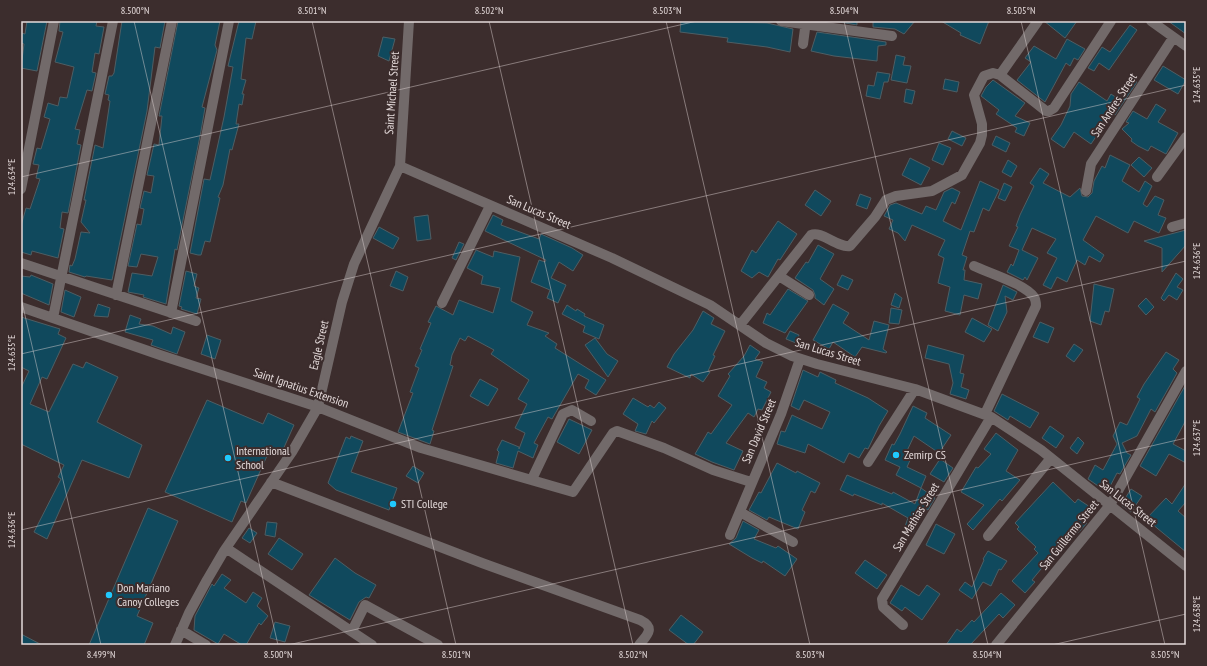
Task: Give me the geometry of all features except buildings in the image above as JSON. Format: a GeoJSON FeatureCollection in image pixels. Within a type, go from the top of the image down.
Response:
{"type":"FeatureCollection","features":[{"type":"Feature","properties":{"kind":"street"},"geometry":{"type":"LineString","coordinates":[[21,189],[54,21]]}},
{"type":"Feature","properties":{"kind":"street"},"geometry":{"type":"LineString","coordinates":[[53,318],[113,21]]}},
{"type":"Feature","properties":{"kind":"street"},"geometry":{"type":"LineString","coordinates":[[116,295],[172,21]]}},
{"type":"Feature","properties":{"kind":"street"},"geometry":{"type":"LineString","coordinates":[[171,313],[229,21]]}},
{"type":"Feature","properties":{"kind":"street","name":"Saint Michael Street"},"geometry":{"type":"LineString","coordinates":[[400,166],[409,21]]}},
{"type":"Feature","properties":{"kind":"street"},"geometry":{"type":"LineString","coordinates":[[781,21],[806,22],[892,36]]}},
{"type":"Feature","properties":{"kind":"street"},"geometry":{"type":"LineString","coordinates":[[1000,75],[1038,21]]}},
{"type":"Feature","properties":{"kind":"street"},"geometry":{"type":"LineString","coordinates":[[740,325],[812,234],[817,234],[843,246],[850,246],[875,217],[886,200],[896,196],[932,191],[960,177],[976,150],[982,135],[982,124],[974,98],[984,76],[993,73],[1000,75],[1046,111],[1052,110],[1111,21]]}},
{"type":"Feature","properties":{"kind":"street"},"geometry":{"type":"LineString","coordinates":[[802,44],[806,22]]}},
{"type":"Feature","properties":{"kind":"street"},"geometry":{"type":"LineString","coordinates":[[1155,22],[1173,38],[1186,46]]}},
{"type":"Feature","properties":{"kind":"street","name":"San Andres Street"},"geometry":{"type":"LineString","coordinates":[[1086,191],[1091,164],[1173,38]]}},
{"type":"Feature","properties":{"kind":"street"},"geometry":{"type":"LineString","coordinates":[[1158,177],[1186,137]]}},
{"type":"Feature","properties":{"kind":"street","name":"San Lucas Street"},"geometry":{"type":"LineString","coordinates":[[400,166],[612,258],[710,305],[766,343],[800,359],[914,389],[988,416],[1019,434],[1051,458],[1186,566]]}},
{"type":"Feature","properties":{"kind":"street","name":"Eagle Street"},"geometry":{"type":"LineString","coordinates":[[175,645],[195,599],[226,548],[292,452],[318,407],[342,302],[354,264],[400,166]]}},
{"type":"Feature","properties":{"kind":"street"},"geometry":{"type":"LineString","coordinates":[[442,303],[490,206]]}},
{"type":"Feature","properties":{"kind":"street"},"geometry":{"type":"LineString","coordinates":[[1172,227],[1186,223]]}},
{"type":"Feature","properties":{"kind":"street"},"geometry":{"type":"LineString","coordinates":[[21,263],[196,320]]}},
{"type":"Feature","properties":{"kind":"street","name":"San Mathias Street"},"geometry":{"type":"LineString","coordinates":[[903,625],[883,607],[882,599],[988,416],[1036,306],[1034,297],[1026,289],[974,266]]}},
{"type":"Feature","properties":{"kind":"street"},"geometry":{"type":"LineString","coordinates":[[779,276],[809,295]]}},
{"type":"Feature","properties":{"kind":"street","name":"Saint Ignatius Extension"},"geometry":{"type":"LineString","coordinates":[[21,307],[318,407],[421,448],[573,492],[613,433],[617,431],[664,448],[713,470],[751,482]]}},
{"type":"Feature","properties":{"kind":"street","name":"San David Street"},"geometry":{"type":"LineString","coordinates":[[730,534],[781,414],[800,359]]}},
{"type":"Feature","properties":{"kind":"street","name":"San Guillermo Street"},"geometry":{"type":"LineString","coordinates":[[996,645],[1110,505],[1186,371]]}},
{"type":"Feature","properties":{"kind":"street"},"geometry":{"type":"LineString","coordinates":[[868,462],[914,389]]}},
{"type":"Feature","properties":{"kind":"street"},"geometry":{"type":"LineString","coordinates":[[532,479],[563,414],[572,410],[591,421]]}},
{"type":"Feature","properties":{"kind":"street"},"geometry":{"type":"LineString","coordinates":[[988,536],[1051,458]]}},
{"type":"Feature","properties":{"kind":"street"},"geometry":{"type":"LineString","coordinates":[[271,482],[482,563],[640,620],[646,624],[649,629],[639,645]]}},
{"type":"Feature","properties":{"kind":"street"},"geometry":{"type":"LineString","coordinates":[[740,512],[793,542]]}},
{"type":"Feature","properties":{"kind":"street"},"geometry":{"type":"LineString","coordinates":[[226,548],[372,645]]}},
{"type":"Feature","properties":{"kind":"street"},"geometry":{"type":"LineString","coordinates":[[352,632],[365,605],[438,645]]}},
{"type":"Feature","properties":{"kind":"street"},"geometry":{"type":"LineString","coordinates":[[182,630],[206,645]]}},
{"type":"Feature","properties":{"kind":"place","name":"Zemirp CS"},"geometry":{"type":"Point","coordinates":[896,455]}},
{"type":"Feature","properties":{"kind":"place","name":"International School"},"geometry":{"type":"Point","coordinates":[228,458]}},
{"type":"Feature","properties":{"kind":"place","name":"STI College"},"geometry":{"type":"Point","coordinates":[393,504]}},
{"type":"Feature","properties":{"kind":"place","name":"Don Mariano Canoy Colleges"},"geometry":{"type":"Point","coordinates":[109,595]}}]}
